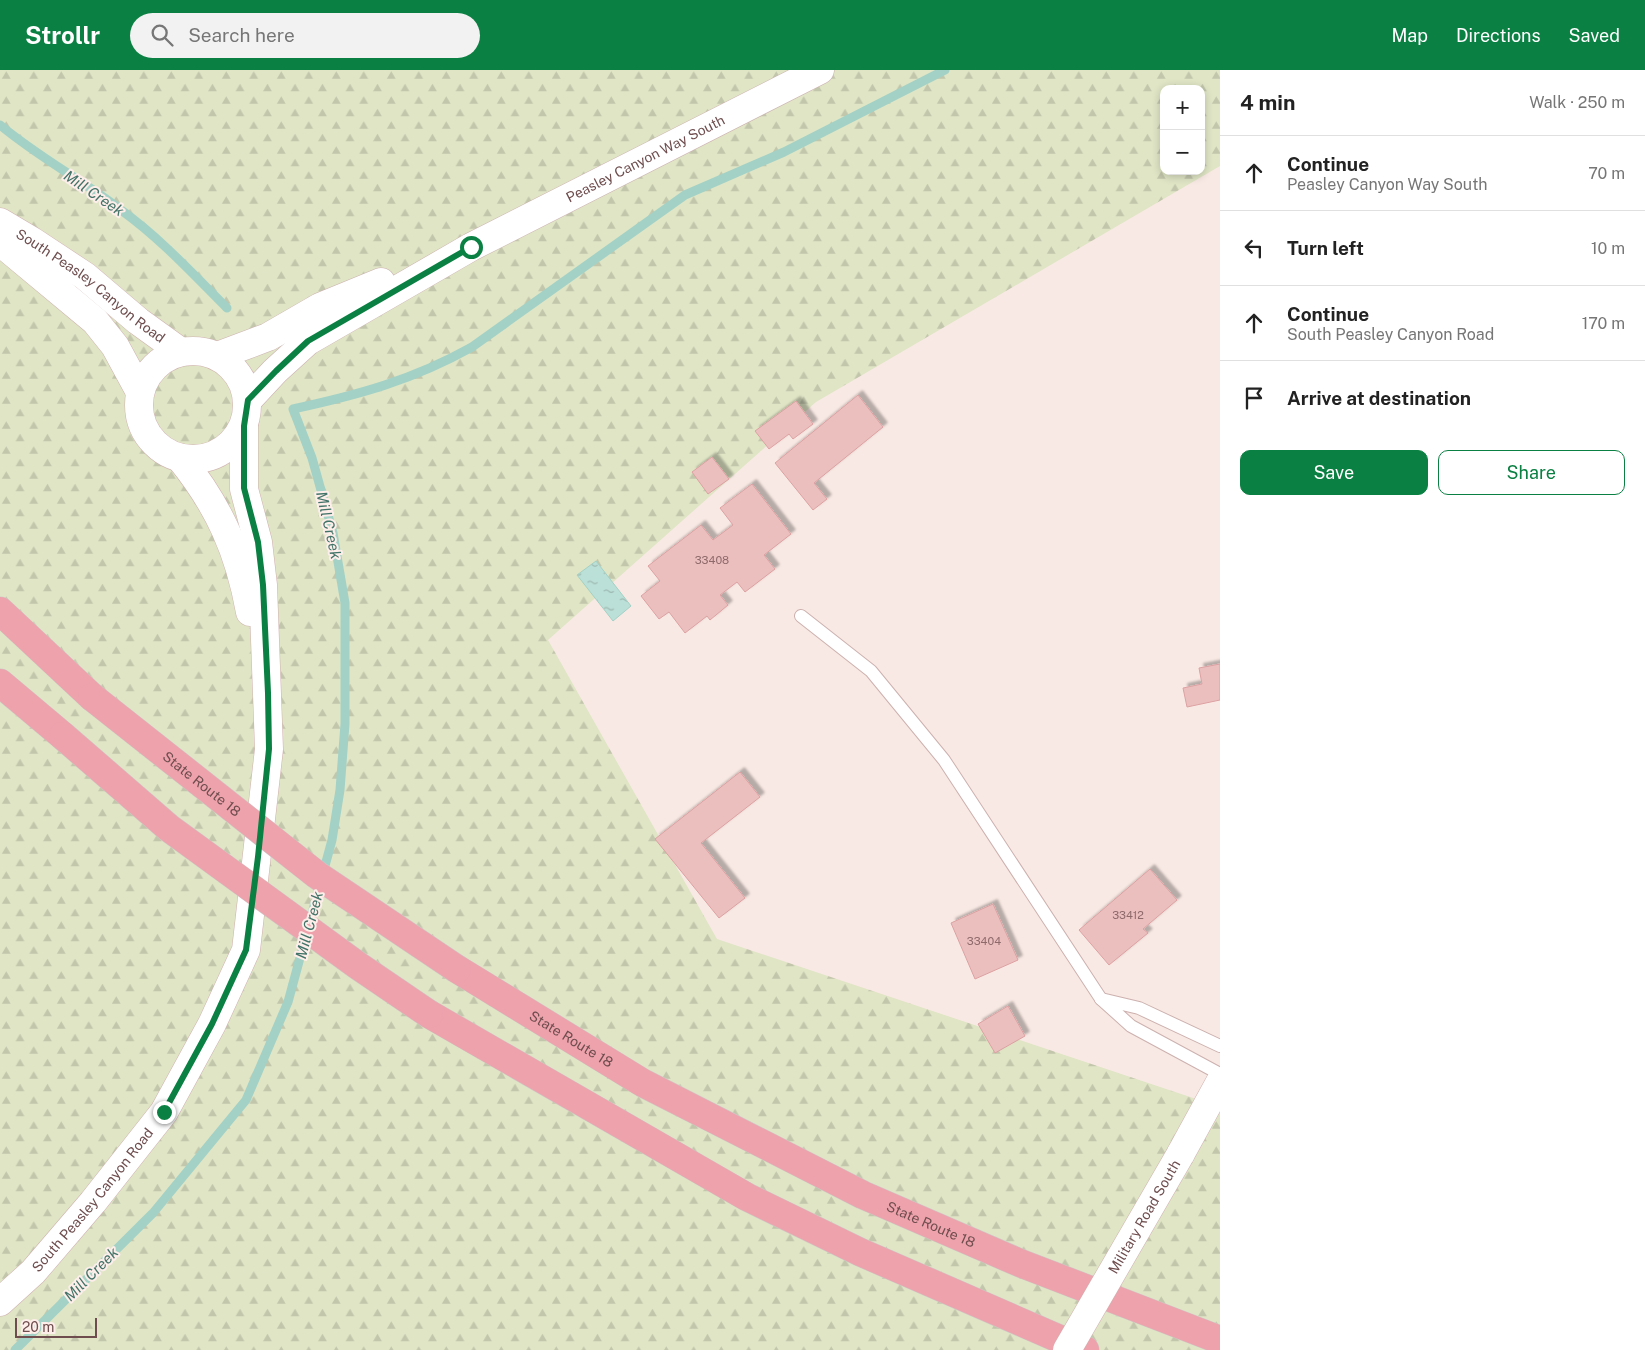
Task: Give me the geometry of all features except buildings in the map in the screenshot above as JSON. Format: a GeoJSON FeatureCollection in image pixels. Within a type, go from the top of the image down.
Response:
{"type":"FeatureCollection","features":[{"type":"Feature","properties":{"kind":"highway","name":"State Route 18"},"geometry":{"type":"LineString","coordinates":[[0,611],[92,697],[317,875],[457,969],[643,1083],[863,1195],[1020,1263],[1220,1340]]}},
{"type":"Feature","properties":{"kind":"highway"},"geometry":{"type":"LineString","coordinates":[[0,683],[168,828],[356,965],[428,1014],[747,1197],[860,1252],[1085,1350]]}},
{"type":"Feature","properties":{"kind":"main road","name":"Peasley Canyon Way South"},"geometry":{"type":"LineString","coordinates":[[246,413],[276,371],[308,341],[471,247],[820,70]]}},
{"type":"Feature","properties":{"kind":"main road","name":"South Peasley Canyon Road"},"geometry":{"type":"LineString","coordinates":[[0,222],[32,240],[85,276],[138,322],[181,352]]}},
{"type":"Feature","properties":{"kind":"main road","name":"South Peasley Canyon Road"},"geometry":{"type":"LineString","coordinates":[[0,242],[95,321],[115,346],[140,392]]}},
{"type":"Feature","properties":{"kind":"main road","name":"Peasley Canyon Way South"},"geometry":{"type":"LineString","coordinates":[[217,356],[268,337],[320,307],[471,247]]}},
{"type":"Feature","properties":{"kind":"main road"},"geometry":{"type":"LineString","coordinates":[[200,351],[217,356],[229,364],[238,374],[245,387],[246,413],[234,443],[218,455],[199,460],[180,458],[164,452],[151,440],[142,426],[138,409],[140,392],[146,378],[155,366],[167,357],[181,352],[200,351]]}},
{"type":"Feature","properties":{"kind":"main road","name":"South Peasley Canyon Road"},"geometry":{"type":"LineString","coordinates":[[0,1302],[33,1272],[164,1112],[212,1024],[246,950],[269,749],[263,585],[258,542],[244,488],[246,413]]}},
{"type":"Feature","properties":{"kind":"main road","name":"South Peasley Canyon Road"},"geometry":{"type":"LineString","coordinates":[[180,458],[213,504],[225,526],[237,556],[245,586],[256,645],[269,749]]}},
{"type":"Feature","properties":{"kind":"main road","name":"Military Road South"},"geometry":{"type":"LineString","coordinates":[[1067,1350],[1220,1082]]}},
{"type":"Feature","properties":{"kind":"lane"},"geometry":{"type":"LineString","coordinates":[[801,616],[871,671],[944,760],[1101,999],[1131,1026],[1220,1074]]}},
{"type":"Feature","properties":{"kind":"lane"},"geometry":{"type":"LineString","coordinates":[[1101,999],[1139,1008],[1220,1046]]}},
{"type":"Feature","properties":{"kind":"green space"},"geometry":{"type":"Polygon","coordinates":[[[0,70],[1220,70],[1220,166],[1205,175],[1205,85],[1160,85],[1160,175],[1205,175],[816,402],[548,640],[717,939],[1220,1107],[1220,1350],[0,1350],[0,70]]]}},
{"type":"Feature","properties":{"kind":"water"},"geometry":{"type":"Polygon","coordinates":[[[596,561],[631,606],[613,621],[577,575],[596,561]]]}},
{"type":"Feature","properties":{"kind":"waterway","name":"Mill Creek"},"geometry":{"type":"LineString","coordinates":[[15,1350],[153,1213],[246,1100],[288,1002],[332,840],[340,790],[345,724],[345,603],[333,533],[312,458],[293,409],[385,385],[450,359],[472,347],[685,195],[784,152],[945,70]]}},
{"type":"Feature","properties":{"kind":"waterway","name":"Mill Creek"},"geometry":{"type":"LineString","coordinates":[[0,125],[29,148],[106,199],[149,232],[227,308]]}},
{"type":"Feature","properties":{"kind":"route"},"geometry":{"type":"LineString","coordinates":[[164,1112],[212,1024],[246,950],[258,857],[269,749],[268,693],[263,585],[258,542],[244,488],[244,426],[248,400],[308,341],[471,247]]}}]}
